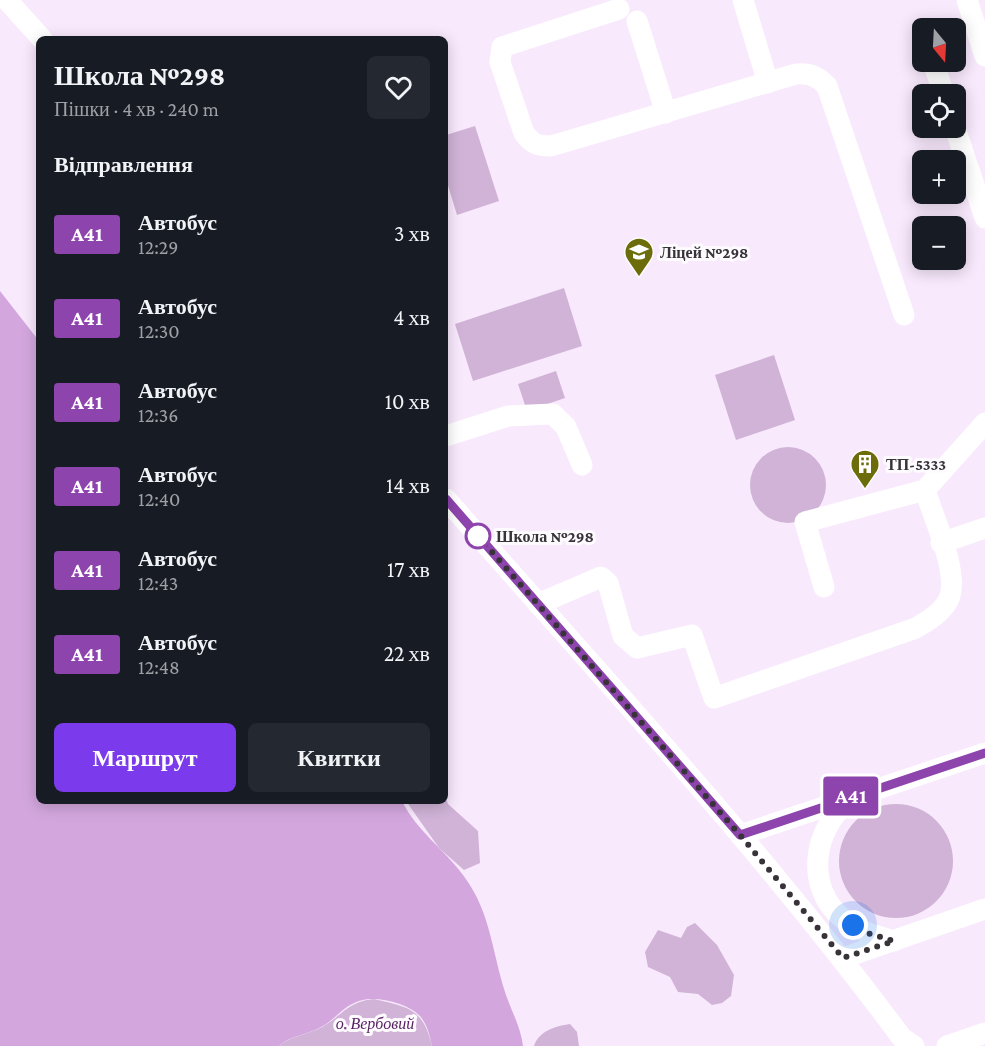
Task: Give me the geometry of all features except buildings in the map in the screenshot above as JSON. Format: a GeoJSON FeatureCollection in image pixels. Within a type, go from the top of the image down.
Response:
{"type":"FeatureCollection","features":[{"type":"Feature","properties":{"kind":"street"},"geometry":{"type":"LineString","coordinates":[[7,0],[39,36]]}},
{"type":"Feature","properties":{"kind":"street"},"geometry":{"type":"LineString","coordinates":[[967,0],[985,56]]}},
{"type":"Feature","properties":{"kind":"street"},"geometry":{"type":"LineString","coordinates":[[746,1],[768,83]]}},
{"type":"Feature","properties":{"kind":"street"},"geometry":{"type":"LineString","coordinates":[[666,113],[628,15],[502,47],[500,62],[524,133],[531,142],[539,146],[551,146],[666,113],[768,83],[808,74],[818,77],[827,86],[904,315]]}},
{"type":"Feature","properties":{"kind":"street"},"geometry":{"type":"LineString","coordinates":[[958,138],[985,218]]}},
{"type":"Feature","properties":{"kind":"street"},"geometry":{"type":"LineString","coordinates":[[448,435],[508,416],[553,414],[566,427],[582,465]]}},
{"type":"Feature","properties":{"kind":"street"},"geometry":{"type":"LineString","coordinates":[[824,587],[805,522],[925,490],[985,423]]}},
{"type":"Feature","properties":{"kind":"street"},"geometry":{"type":"LineString","coordinates":[[537,604],[601,577],[608,583],[623,636],[637,648],[692,634],[714,698],[916,628],[938,614],[950,596],[951,574],[925,490]]}},
{"type":"Feature","properties":{"kind":"street"},"geometry":{"type":"LineString","coordinates":[[448,501],[740,835],[843,958],[902,1038],[914,1046]]}},
{"type":"Feature","properties":{"kind":"street"},"geometry":{"type":"LineString","coordinates":[[941,543],[984,533]]}},
{"type":"Feature","properties":{"kind":"street"},"geometry":{"type":"LineString","coordinates":[[740,835],[985,753]]}},
{"type":"Feature","properties":{"kind":"street"},"geometry":{"type":"LineString","coordinates":[[858,794],[838,808],[824,829],[818,852],[819,877],[827,900],[843,919],[864,932],[894,941]]}},
{"type":"Feature","properties":{"kind":"street"},"geometry":{"type":"LineString","coordinates":[[843,958],[985,909]]}},
{"type":"Feature","properties":{"kind":"street"},"geometry":{"type":"LineString","coordinates":[[947,1046],[985,1033]]}},
{"type":"Feature","properties":{"kind":"green space"},"geometry":{"type":"Polygon","coordinates":[[[475,126],[499,201],[457,215],[448,186],[448,134],[475,126]]]}},
{"type":"Feature","properties":{"kind":"green space"},"geometry":{"type":"Polygon","coordinates":[[[564,288],[582,346],[473,381],[455,324],[564,288]]]}},
{"type":"Feature","properties":{"kind":"green space"},"geometry":{"type":"Polygon","coordinates":[[[774,355],[795,420],[736,440],[715,375],[774,355]]]}},
{"type":"Feature","properties":{"kind":"green space"},"geometry":{"type":"Polygon","coordinates":[[[556,371],[565,398],[527,411],[518,384],[556,371]]]}},
{"type":"Feature","properties":{"kind":"green space"},"geometry":{"type":"Polygon","coordinates":[[[788,447],[802,450],[815,458],[823,471],[826,485],[823,499],[815,512],[802,520],[788,523],[774,520],[761,512],[753,499],[750,485],[753,471],[761,458],[774,450],[788,447]]]}},
{"type":"Feature","properties":{"kind":"green space"},"geometry":{"type":"Polygon","coordinates":[[[408,804],[448,804],[478,831],[480,863],[464,870],[439,848],[408,804]]]}},
{"type":"Feature","properties":{"kind":"green space"},"geometry":{"type":"Polygon","coordinates":[[[896,804],[918,808],[928,813],[944,829],[949,839],[953,861],[949,883],[944,893],[928,909],[918,914],[896,918],[874,914],[864,909],[848,893],[843,883],[839,861],[843,839],[848,829],[864,813],[874,808],[896,804]]]}},
{"type":"Feature","properties":{"kind":"green space"},"geometry":{"type":"Polygon","coordinates":[[[695,923],[717,945],[734,975],[731,996],[722,1003],[712,1005],[698,994],[678,992],[670,977],[648,967],[645,952],[658,930],[681,938],[687,927],[695,923]]]}},
{"type":"Feature","properties":{"kind":"green space","name":"о. Вербовий"},"geometry":{"type":"Polygon","coordinates":[[[374,999],[396,1004],[412,1011],[424,1024],[432,1046],[279,1046],[322,1027],[357,1003],[374,999]]]}},
{"type":"Feature","properties":{"kind":"green space"},"geometry":{"type":"Polygon","coordinates":[[[570,1024],[577,1032],[579,1046],[534,1046],[548,1030],[570,1024]]]}},
{"type":"Feature","properties":{"kind":"shaded area"},"geometry":{"type":"Polygon","coordinates":[[[0,291],[36,337],[36,804],[404,804],[415,821],[455,865],[473,890],[486,921],[503,986],[523,1046],[432,1046],[425,1023],[415,1011],[391,1001],[366,999],[353,1003],[321,1027],[279,1046],[0,1046],[0,291]]]}},
{"type":"Feature","properties":{"kind":"bus line","name":"A41"},"geometry":{"type":"LineString","coordinates":[[448,501],[740,835],[985,753]]}},
{"type":"Feature","properties":{"kind":"place","name":"Ліцей №298"},"geometry":{"type":"Point","coordinates":[639,278]}},
{"type":"Feature","properties":{"kind":"place","name":"ТП-5333"},"geometry":{"type":"Point","coordinates":[865,490]}},
{"type":"Feature","properties":{"kind":"place","name":"Школа №298"},"geometry":{"type":"Point","coordinates":[478,536]}},
{"type":"Feature","properties":{"kind":"route"},"geometry":{"type":"LineString","coordinates":[[478,536],[740,835],[843,958],[894,941],[864,932],[853,925]]}}]}
